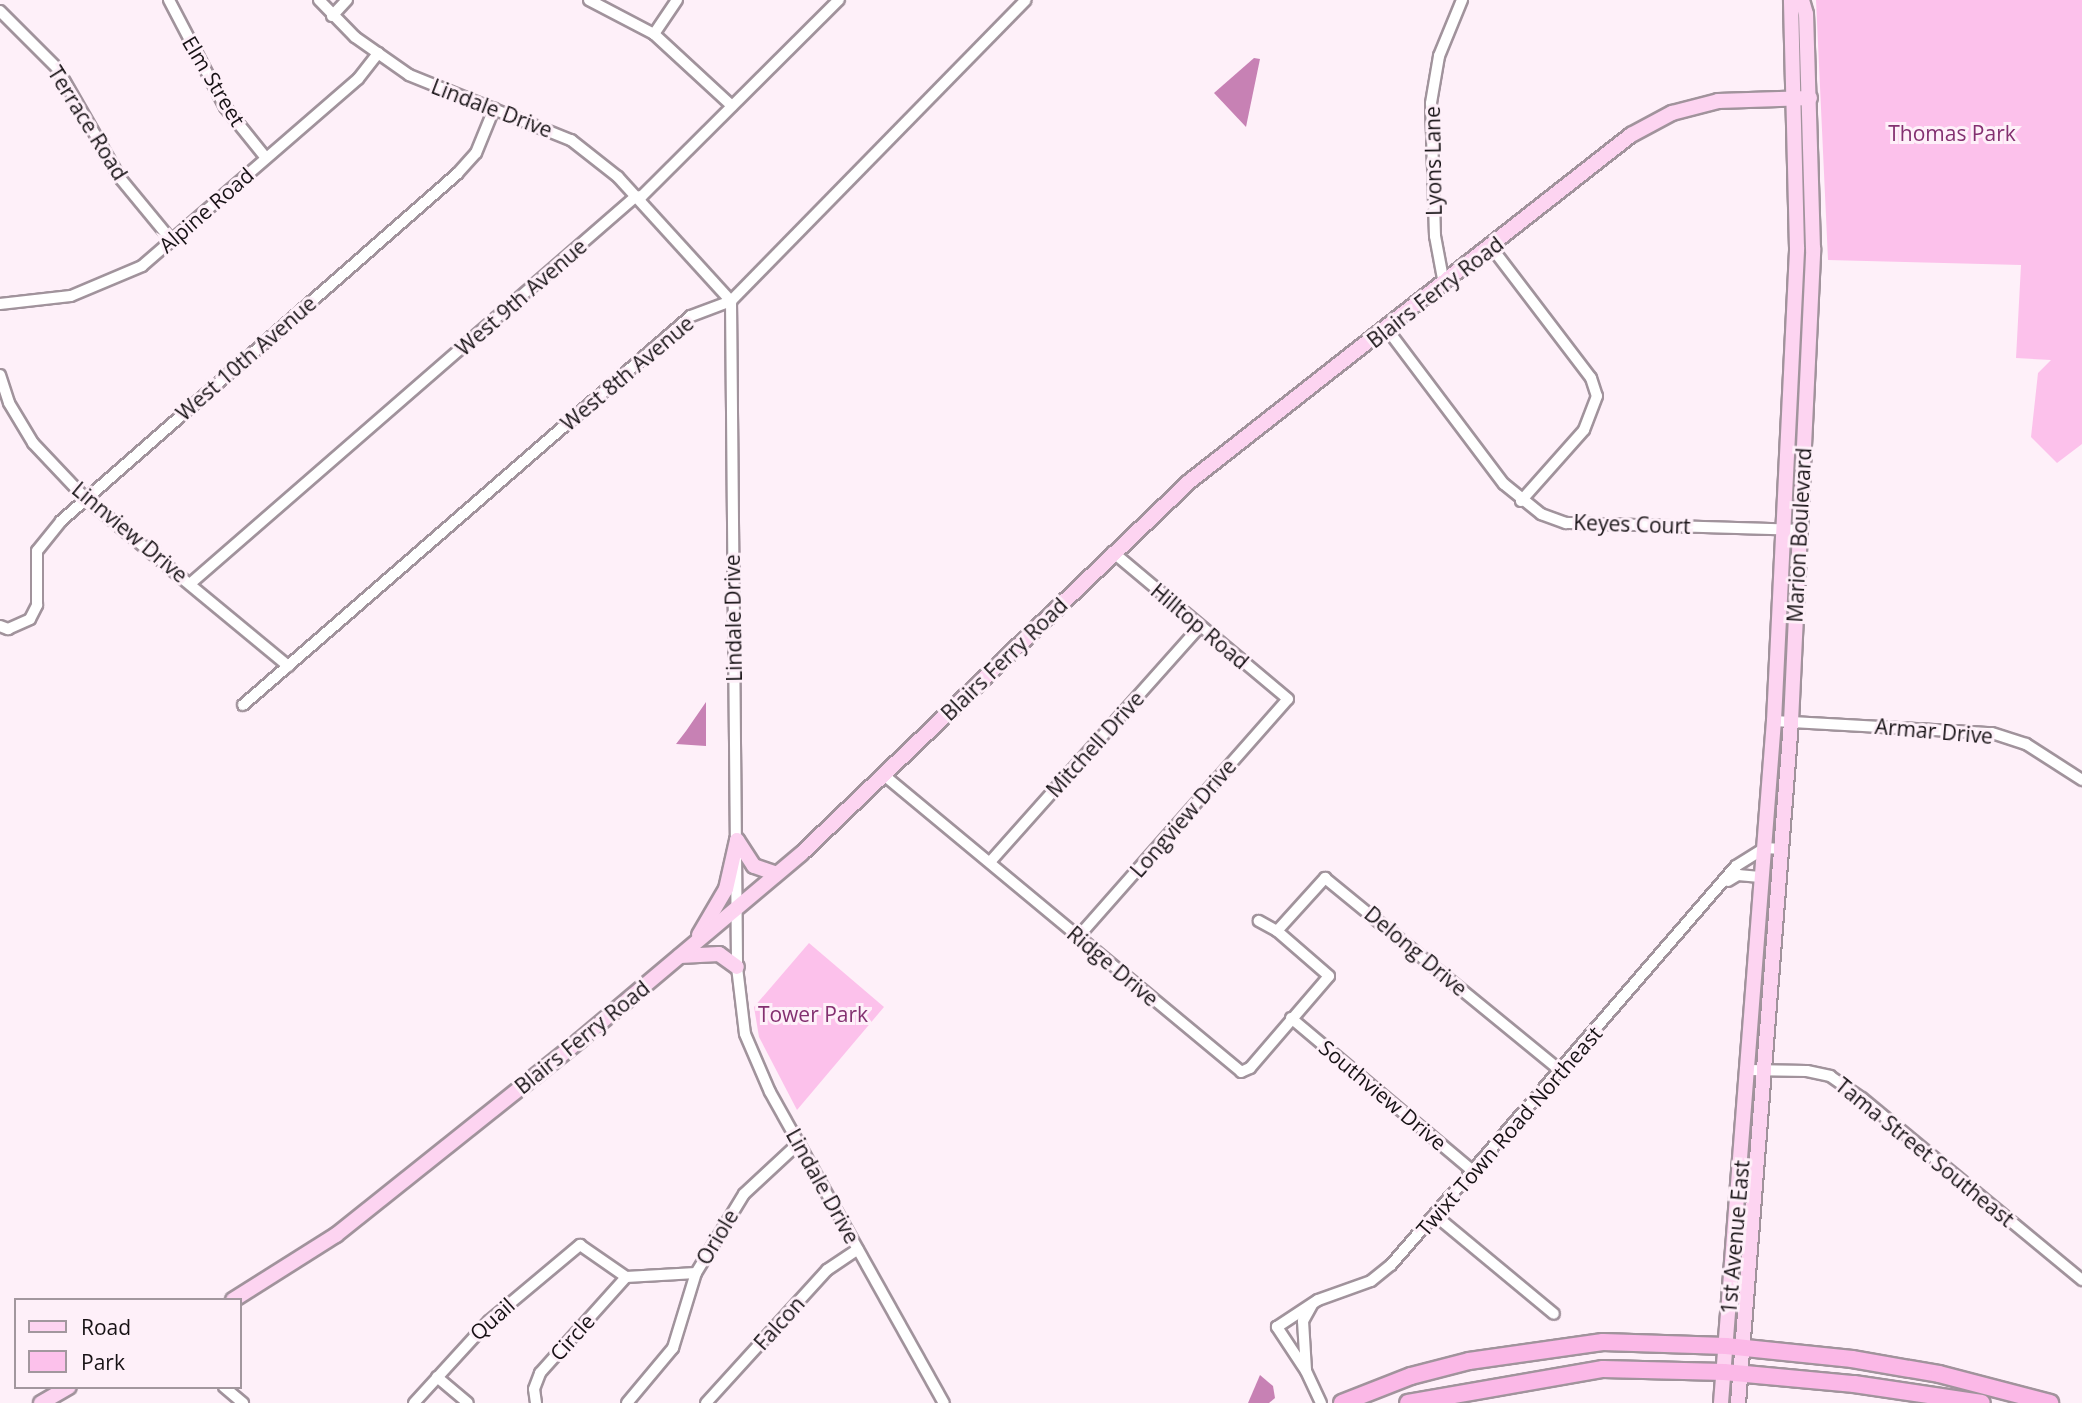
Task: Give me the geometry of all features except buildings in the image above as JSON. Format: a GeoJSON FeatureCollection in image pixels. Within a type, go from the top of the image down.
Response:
{"type":"FeatureCollection","features":[{"type":"Feature","properties":{"kind":"highway"},"geometry":{"type":"LineString","coordinates":[[1342,1403],[1411,1376],[1527,1350],[1603,1342],[1733,1347],[1939,1374],[2050,1403]]}},
{"type":"Feature","properties":{"kind":"highway"},"geometry":{"type":"LineString","coordinates":[[1408,1403],[1603,1369],[1731,1373],[1854,1384],[1982,1403]]}},
{"type":"Feature","properties":{"kind":"main road","name":"Marion Boulevard"},"geometry":{"type":"LineString","coordinates":[[1749,1070],[1774,721],[1797,248],[1791,0]]}},
{"type":"Feature","properties":{"kind":"main road","name":"Marion Boulevard"},"geometry":{"type":"LineString","coordinates":[[1767,1071],[1791,722],[1813,249],[1810,98],[1806,14],[1802,0]]}},
{"type":"Feature","properties":{"kind":"main road","name":"Blairs Ferry Road"},"geometry":{"type":"LineString","coordinates":[[236,1298],[336,1235],[738,908],[885,776],[1112,552],[1190,481],[1492,248],[1631,135],[1672,113],[1718,101],[1810,98]]}},
{"type":"Feature","properties":{"kind":"main road"},"geometry":{"type":"LineString","coordinates":[[737,840],[754,866],[777,874]]}},
{"type":"Feature","properties":{"kind":"main road"},"geometry":{"type":"LineString","coordinates":[[692,946],[726,888],[737,840]]}},
{"type":"Feature","properties":{"kind":"main road"},"geometry":{"type":"LineString","coordinates":[[680,956],[719,954],[737,967]]}},
{"type":"Feature","properties":{"kind":"main road","name":"1st Avenue East"},"geometry":{"type":"LineString","coordinates":[[1721,1403],[1731,1373],[1749,1070]]}},
{"type":"Feature","properties":{"kind":"main road","name":"1st Avenue East"},"geometry":{"type":"LineString","coordinates":[[1733,1347],[1767,1071]]}},
{"type":"Feature","properties":{"kind":"main road","name":"1st Avenue East"},"geometry":{"type":"LineString","coordinates":[[1731,1373],[1738,1403]]}},
{"type":"Feature","properties":{"kind":"main road"},"geometry":{"type":"LineString","coordinates":[[41,1403],[66,1389]]}},
{"type":"Feature","properties":{"kind":"street","name":"Elm Street"},"geometry":{"type":"LineString","coordinates":[[169,0],[225,107],[265,158]]}},
{"type":"Feature","properties":{"kind":"street","name":"Lindale Drive"},"geometry":{"type":"LineString","coordinates":[[319,0],[332,16],[378,53],[449,95],[494,109],[571,140],[635,197],[731,301],[737,967],[740,1010],[752,1056],[944,1403]]}},
{"type":"Feature","properties":{"kind":"street"},"geometry":{"type":"LineString","coordinates":[[332,16],[347,0]]}},
{"type":"Feature","properties":{"kind":"street"},"geometry":{"type":"LineString","coordinates":[[589,0],[654,34],[732,106]]}},
{"type":"Feature","properties":{"kind":"street"},"geometry":{"type":"LineString","coordinates":[[654,34],[677,0]]}},
{"type":"Feature","properties":{"kind":"street","name":"West 9th Avenue"},"geometry":{"type":"LineString","coordinates":[[191,583],[635,197],[642,196],[839,0]]}},
{"type":"Feature","properties":{"kind":"street","name":"West 8th Avenue"},"geometry":{"type":"LineString","coordinates":[[243,705],[691,316],[731,301],[1026,0]]}},
{"type":"Feature","properties":{"kind":"street","name":"Lyons Lane"},"geometry":{"type":"LineString","coordinates":[[1444,285],[1435,236],[1430,103],[1439,56],[1462,0]]}},
{"type":"Feature","properties":{"kind":"street","name":"Terrace Road"},"geometry":{"type":"LineString","coordinates":[[0,11],[57,68],[120,178],[172,241]]}},
{"type":"Feature","properties":{"kind":"street","name":"Alpine Road"},"geometry":{"type":"LineString","coordinates":[[0,304],[43,302],[111,282],[142,266],[358,79],[378,53]]}},
{"type":"Feature","properties":{"kind":"street","name":"West 10th Avenue"},"geometry":{"type":"LineString","coordinates":[[0,626],[8,629],[30,619],[37,605],[37,551],[85,499],[457,174],[475,153],[494,109]]}},
{"type":"Feature","properties":{"kind":"street"},"geometry":{"type":"LineString","coordinates":[[1492,248],[1591,377],[1597,396],[1584,430],[1521,501]]}},
{"type":"Feature","properties":{"kind":"street","name":"Keyes Court"},"geometry":{"type":"LineString","coordinates":[[1387,329],[1521,501],[1566,523],[1799,530]]}},
{"type":"Feature","properties":{"kind":"street","name":"Linnview Drive"},"geometry":{"type":"LineString","coordinates":[[0,375],[9,403],[33,443],[85,499],[191,583],[288,666]]}},
{"type":"Feature","properties":{"kind":"street","name":"Hilltop Road"},"geometry":{"type":"LineString","coordinates":[[1112,552],[1288,699]]}},
{"type":"Feature","properties":{"kind":"street","name":"Mitchell Drive"},"geometry":{"type":"LineString","coordinates":[[990,862],[1200,626]]}},
{"type":"Feature","properties":{"kind":"street","name":"Longview Drive"},"geometry":{"type":"LineString","coordinates":[[1078,937],[1288,699]]}},
{"type":"Feature","properties":{"kind":"street","name":"Armar Drive"},"geometry":{"type":"LineString","coordinates":[[1774,721],[1993,733],[2026,744],[2082,780]]}},
{"type":"Feature","properties":{"kind":"street","name":"Ridge Drive"},"geometry":{"type":"LineString","coordinates":[[885,776],[1241,1072],[1250,1068],[1329,976],[1277,931]]}},
{"type":"Feature","properties":{"kind":"street"},"geometry":{"type":"LineString","coordinates":[[1765,848],[1782,849]]}},
{"type":"Feature","properties":{"kind":"street","name":"Twixt Town Road Northeast"},"geometry":{"type":"LineString","coordinates":[[1321,1403],[1306,1371],[1277,1327],[1313,1303],[1371,1281],[1436,1216],[1736,866],[1765,848]]}},
{"type":"Feature","properties":{"kind":"street"},"geometry":{"type":"LineString","coordinates":[[1717,888],[1738,874],[1763,877]]}},
{"type":"Feature","properties":{"kind":"street","name":"Delong Drive"},"geometry":{"type":"LineString","coordinates":[[1277,931],[1325,878],[1561,1072]]}},
{"type":"Feature","properties":{"kind":"street"},"geometry":{"type":"LineString","coordinates":[[1259,921],[1277,931]]}},
{"type":"Feature","properties":{"kind":"street","name":"Southview Drive"},"geometry":{"type":"LineString","coordinates":[[1291,1018],[1474,1172]]}},
{"type":"Feature","properties":{"kind":"street","name":"Tama Street Southeast"},"geometry":{"type":"LineString","coordinates":[[1749,1070],[1830,1076],[1862,1098],[2082,1280]]}},
{"type":"Feature","properties":{"kind":"street","name":"Oriole"},"geometry":{"type":"LineString","coordinates":[[626,1277],[695,1273],[744,1194],[800,1142]]}},
{"type":"Feature","properties":{"kind":"street"},"geometry":{"type":"LineString","coordinates":[[1436,1216],[1554,1314]]}},
{"type":"Feature","properties":{"kind":"street","name":"Quail"},"geometry":{"type":"LineString","coordinates":[[414,1403],[489,1321],[579,1245],[626,1277]]}},
{"type":"Feature","properties":{"kind":"street","name":"Falcon"},"geometry":{"type":"LineString","coordinates":[[706,1403],[827,1270],[858,1249]]}},
{"type":"Feature","properties":{"kind":"street"},"geometry":{"type":"LineString","coordinates":[[627,1403],[673,1348],[695,1273]]}},
{"type":"Feature","properties":{"kind":"street","name":"Circle"},"geometry":{"type":"LineString","coordinates":[[536,1403],[534,1389],[540,1373],[626,1277]]}},
{"type":"Feature","properties":{"kind":"street","name":"Twixt Town Road Northeast"},"geometry":{"type":"LineString","coordinates":[[1306,1371],[1303,1321],[1313,1303]]}},
{"type":"Feature","properties":{"kind":"street"},"geometry":{"type":"LineString","coordinates":[[437,1377],[468,1403]]}},
{"type":"Feature","properties":{"kind":"street"},"geometry":{"type":"LineString","coordinates":[[226,1389],[243,1403]]}},
{"type":"Feature","properties":{"kind":"green space","name":"Thomas Park"},"geometry":{"type":"Polygon","coordinates":[[[1816,0],[2082,0],[2082,444],[2057,463],[2031,437],[2038,373],[2051,360],[2016,358],[2021,265],[1828,260],[1816,0]]]}},
{"type":"Feature","properties":{"kind":"green space","name":"Tower Park"},"geometry":{"type":"Polygon","coordinates":[[[809,943],[884,1007],[797,1110],[759,1037],[754,1007],[809,943]]]}},
{"type":"Feature","properties":{"kind":"shaded area"},"geometry":{"type":"Polygon","coordinates":[[[1254,58],[1260,59],[1246,127],[1214,93],[1254,58]]]}},
{"type":"Feature","properties":{"kind":"shaded area"},"geometry":{"type":"Polygon","coordinates":[[[706,702],[706,746],[676,744],[686,731],[706,702]]]}},
{"type":"Feature","properties":{"kind":"shaded area"},"geometry":{"type":"Polygon","coordinates":[[[1260,1375],[1273,1386],[1275,1398],[1269,1403],[1248,1403],[1260,1375]]]}}]}
